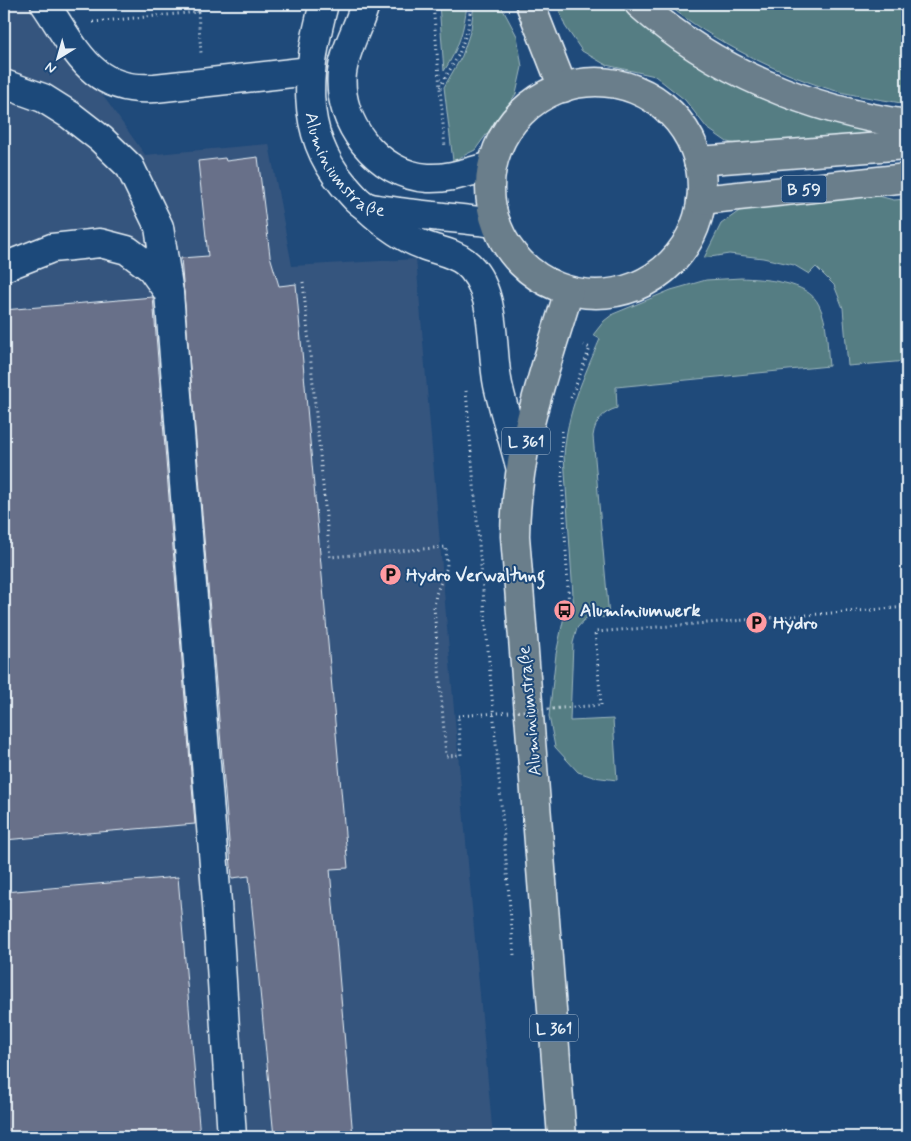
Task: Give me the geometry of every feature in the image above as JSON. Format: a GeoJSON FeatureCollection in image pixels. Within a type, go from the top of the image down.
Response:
{"type":"FeatureCollection","features":[{"type":"Feature","properties":{"kind":"main road"},"geometry":{"type":"LineString","coordinates":[[530,4],[563,88]]}},
{"type":"Feature","properties":{"kind":"main road"},"geometry":{"type":"LineString","coordinates":[[640,4],[676,34],[706,54],[764,84],[800,99],[835,109],[907,124]]}},
{"type":"Feature","properties":{"kind":"main road"},"geometry":{"type":"LineString","coordinates":[[580,84],[614,84],[646,96],[674,116],[692,145],[698,161],[701,200],[694,227],[685,245],[673,261],[649,280],[634,287],[610,293],[585,294],[569,291],[538,277],[512,253],[496,222],[490,194],[492,166],[502,140],[517,117],[538,100],[563,88],[580,84]]}},
{"type":"Feature","properties":{"kind":"main road"},"geometry":{"type":"LineString","coordinates":[[698,161],[907,145]]}},
{"type":"Feature","properties":{"kind":"main road","name":"B 59"},"geometry":{"type":"LineString","coordinates":[[701,200],[907,178]]}},
{"type":"Feature","properties":{"kind":"main road","name":"Aluminiumstraße"},"geometry":{"type":"LineString","coordinates":[[562,1137],[515,536],[520,466],[537,395],[569,291]]}},
{"type":"Feature","properties":{"kind":"lane"},"geometry":{"type":"LineString","coordinates":[[45,4],[86,64],[110,83],[146,89],[310,71]]}},
{"type":"Feature","properties":{"kind":"lane","name":"Aluminiumstraße"},"geometry":{"type":"LineString","coordinates":[[324,4],[310,71],[309,96],[311,118],[326,158],[344,185],[366,207],[496,222]]}},
{"type":"Feature","properties":{"kind":"lane","name":"Aluminiumstraße"},"geometry":{"type":"LineString","coordinates":[[365,4],[347,51],[342,74],[344,101],[354,128],[367,147],[394,168],[422,177],[448,176],[492,166]]}},
{"type":"Feature","properties":{"kind":"lane"},"geometry":{"type":"LineString","coordinates":[[4,84],[44,98],[100,138],[130,166],[159,227],[169,293],[216,902],[232,1137]]}},
{"type":"Feature","properties":{"kind":"lane"},"geometry":{"type":"LineString","coordinates":[[366,207],[407,238],[455,255],[473,270],[481,281],[488,303],[498,384],[520,466]]}},
{"type":"Feature","properties":{"kind":"lane"},"geometry":{"type":"LineString","coordinates":[[4,267],[52,248],[100,243],[127,250],[151,268],[169,293]]}},
{"type":"Feature","properties":{"kind":"path"},"geometry":{"type":"LineString","coordinates":[[433,4],[448,176]]}},
{"type":"Feature","properties":{"kind":"path"},"geometry":{"type":"LineString","coordinates":[[439,87],[460,54],[468,28],[471,4]]}},
{"type":"Feature","properties":{"kind":"path"},"geometry":{"type":"LineString","coordinates":[[91,22],[198,12],[204,83]]}},
{"type":"Feature","properties":{"kind":"path"},"geometry":{"type":"LineString","coordinates":[[303,282],[330,557],[446,547],[447,567],[436,594],[434,613],[446,756],[461,755],[458,716],[601,705],[594,632],[907,607]]}},
{"type":"Feature","properties":{"kind":"path"},"geometry":{"type":"LineString","coordinates":[[466,390],[515,964]]}},
{"type":"Feature","properties":{"kind":"shaded area"},"geometry":{"type":"Polygon","coordinates":[[[4,4],[38,4],[145,155],[269,144],[292,266],[416,259],[454,710],[493,1137],[4,1137],[4,4]]]}},
{"type":"Feature","properties":{"kind":"green space"},"geometry":{"type":"Polygon","coordinates":[[[439,4],[467,4],[460,39],[444,71],[439,4]]]}},
{"type":"Feature","properties":{"kind":"green space"},"geometry":{"type":"Polygon","coordinates":[[[474,4],[500,4],[517,36],[522,67],[516,94],[475,150],[453,161],[444,87],[462,56],[471,29],[474,4]]]}},
{"type":"Feature","properties":{"kind":"green space"},"geometry":{"type":"Polygon","coordinates":[[[557,4],[622,4],[640,20],[888,131],[887,139],[752,147],[727,142],[707,128],[685,100],[655,76],[606,65],[582,51],[565,26],[557,4]]]}},
{"type":"Feature","properties":{"kind":"green space"},"geometry":{"type":"Polygon","coordinates":[[[667,4],[907,4],[907,104],[840,92],[796,77],[726,44],[667,4]]]}},
{"type":"Feature","properties":{"kind":"green space"},"geometry":{"type":"Polygon","coordinates":[[[863,192],[894,200],[907,199],[907,361],[848,366],[843,308],[834,285],[816,267],[809,274],[794,265],[763,258],[729,254],[704,258],[721,224],[742,209],[863,192]]]}},
{"type":"Feature","properties":{"kind":"green space"},"geometry":{"type":"Polygon","coordinates":[[[761,279],[796,286],[813,297],[819,305],[824,319],[829,366],[616,387],[617,408],[600,418],[593,436],[609,617],[586,618],[577,628],[573,643],[570,721],[613,719],[617,780],[593,777],[578,772],[555,747],[549,716],[556,654],[565,612],[574,611],[564,456],[568,424],[572,410],[600,339],[593,335],[604,321],[613,314],[671,290],[706,280],[761,279]]]}},
{"type":"Feature","properties":{"kind":"building"},"geometry":{"type":"Polygon","coordinates":[[[258,157],[270,256],[279,286],[296,284],[348,868],[330,869],[353,1137],[274,1137],[249,876],[232,878],[181,258],[208,256],[198,161],[225,158],[226,161],[258,157]]]}},
{"type":"Feature","properties":{"kind":"building"},"geometry":{"type":"Polygon","coordinates":[[[153,297],[195,824],[4,840],[4,310],[153,297]]]}},
{"type":"Feature","properties":{"kind":"building"},"geometry":{"type":"Polygon","coordinates":[[[178,877],[200,1137],[4,1137],[4,892],[178,877]]]}},
{"type":"Feature","properties":{"kind":"place","name":"Hydro Verwaltung"},"geometry":{"type":"Point","coordinates":[390,575]}},
{"type":"Feature","properties":{"kind":"place","name":"Aluminiumwerk"},"geometry":{"type":"Point","coordinates":[564,610]}},
{"type":"Feature","properties":{"kind":"place","name":"Hydro"},"geometry":{"type":"Point","coordinates":[757,623]}}]}
